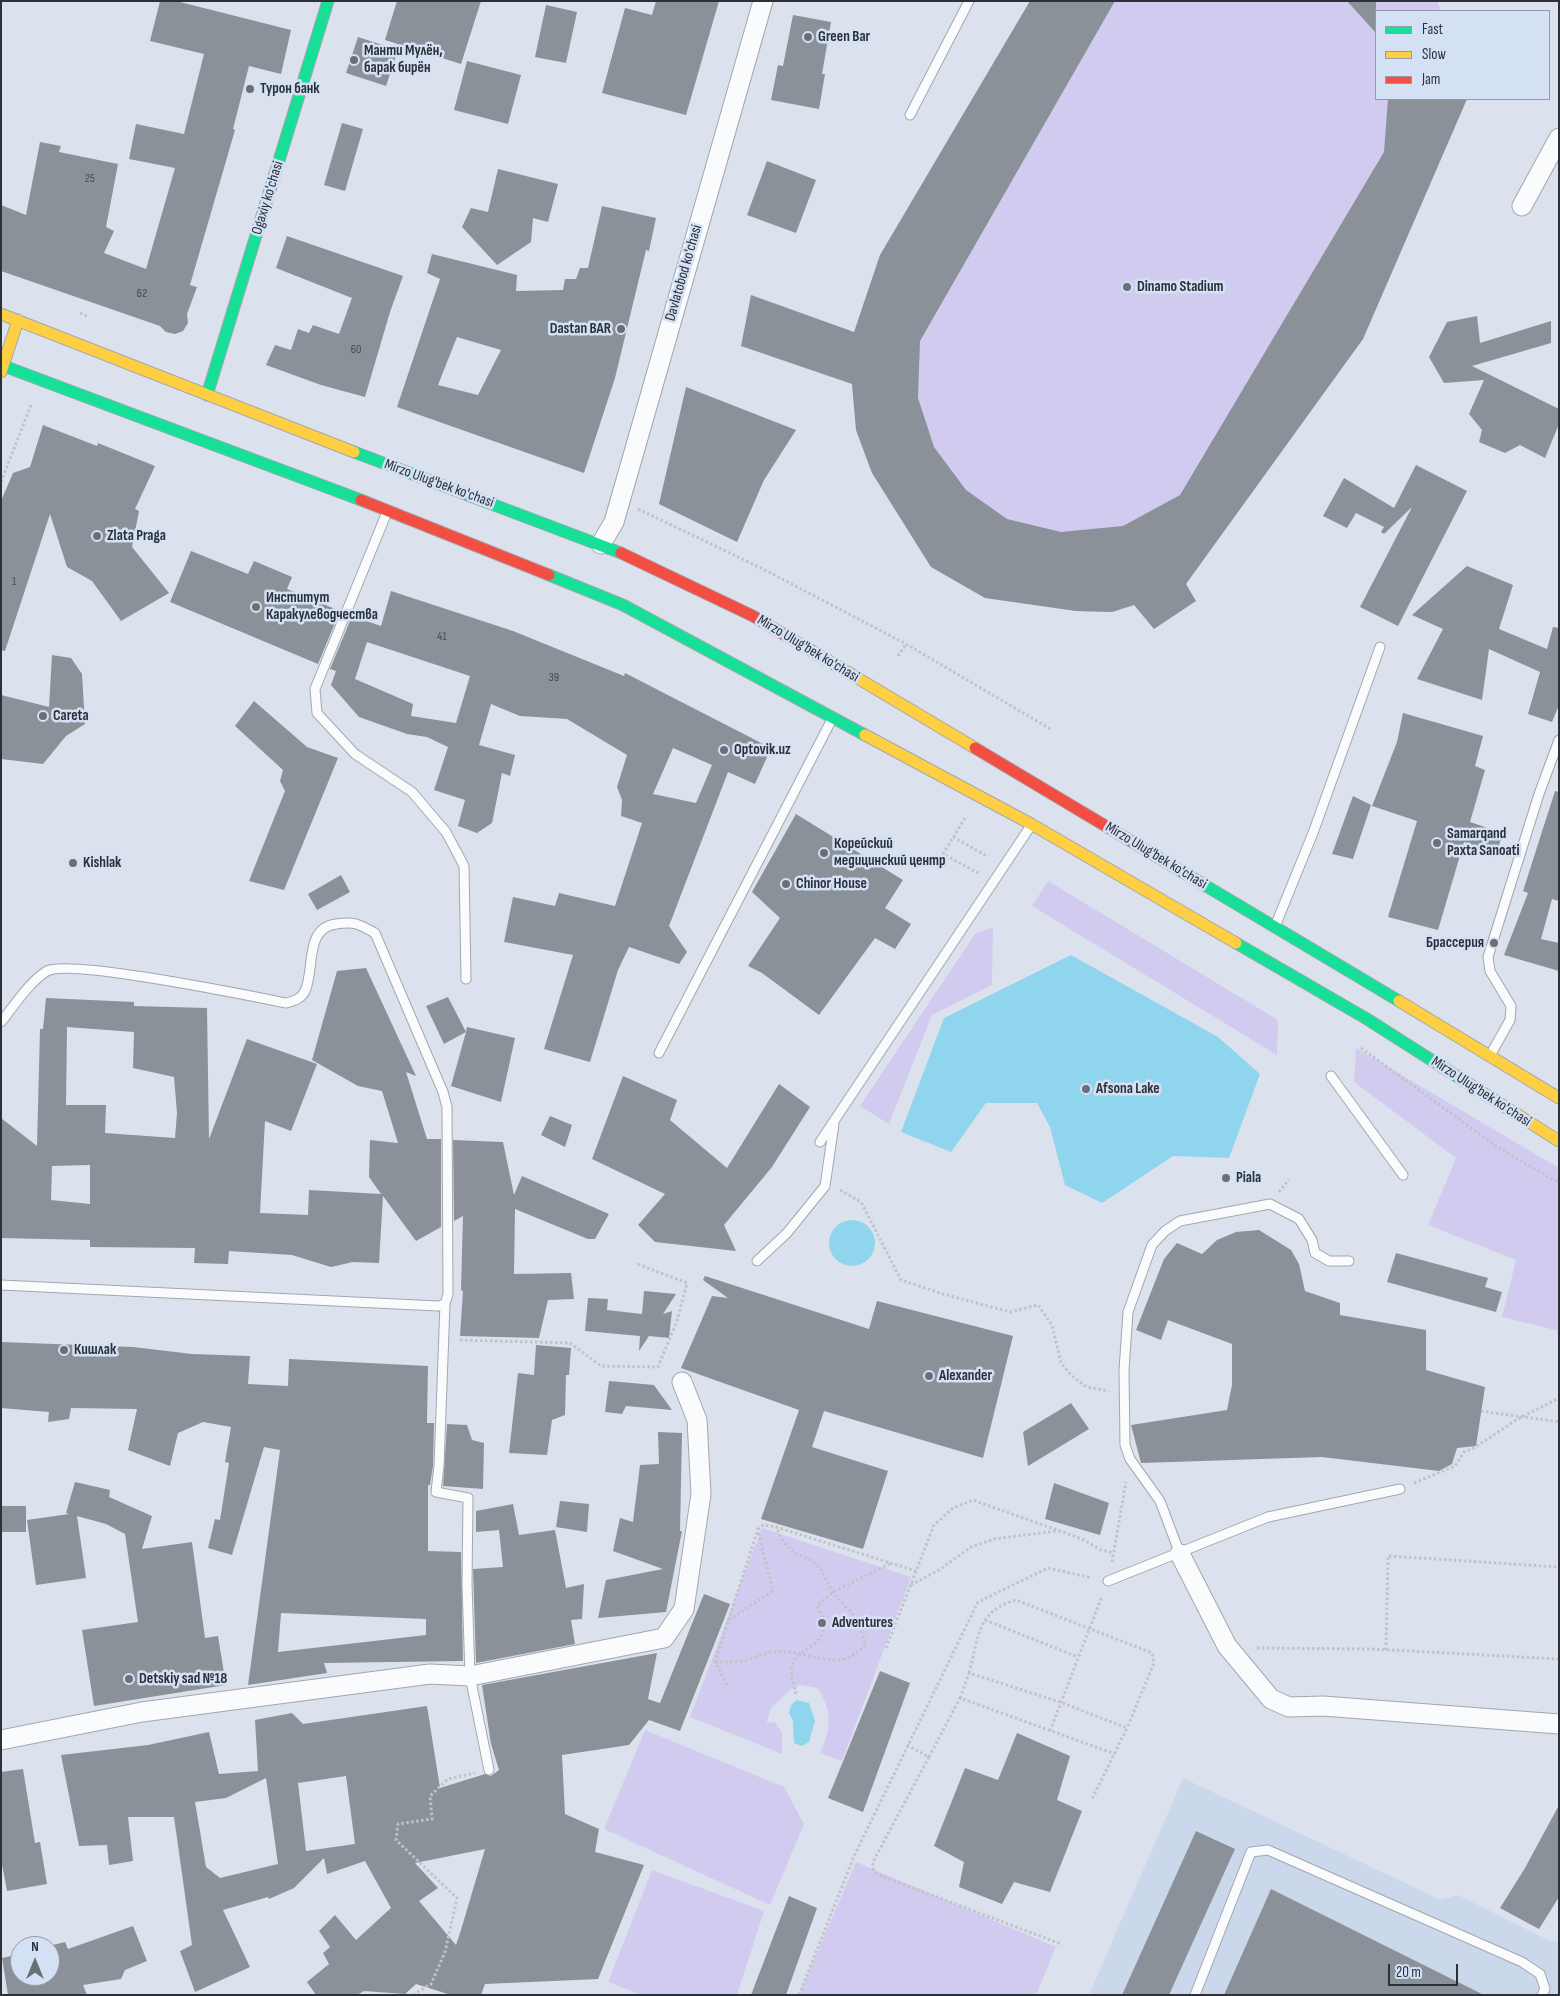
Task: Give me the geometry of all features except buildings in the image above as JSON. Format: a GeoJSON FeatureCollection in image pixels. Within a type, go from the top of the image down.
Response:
{"type":"FeatureCollection","features":[{"type":"Feature","properties":{"kind":"main road","name":"Ogaxiy ko'chasi"},"geometry":{"type":"LineString","coordinates":[[207,395],[328,1]]}},
{"type":"Feature","properties":{"kind":"main road","name":"Mirzo Ulug'bek ko'chasi"},"geometry":{"type":"LineString","coordinates":[[1,314],[68,342],[601,544],[753,616],[1555,1092]]}},
{"type":"Feature","properties":{"kind":"main road"},"geometry":{"type":"LineString","coordinates":[[2,368],[18,320]]}},
{"type":"Feature","properties":{"kind":"main road","name":"Mirzo Ulug'bek ko'chasi"},"geometry":{"type":"LineString","coordinates":[[2,368],[388,510],[623,605],[834,716],[1031,824],[1367,1019],[1559,1142]]}},
{"type":"Feature","properties":{"kind":"street","name":"Davlatobod ko'chasi"},"geometry":{"type":"LineString","coordinates":[[601,544],[614,522],[762,1]]}},
{"type":"Feature","properties":{"kind":"street"},"geometry":{"type":"LineString","coordinates":[[1522,206],[1559,138]]}},
{"type":"Feature","properties":{"kind":"street"},"geometry":{"type":"LineString","coordinates":[[1,1740],[142,1712],[430,1674],[470,1676],[664,1638],[684,1609],[701,1494],[696,1420],[682,1382]]}},
{"type":"Feature","properties":{"kind":"street"},"geometry":{"type":"LineString","coordinates":[[1180,1554],[1227,1646],[1271,1699],[1289,1707],[1322,1706],[1559,1724]]}},
{"type":"Feature","properties":{"kind":"lane"},"geometry":{"type":"LineString","coordinates":[[910,115],[969,1]]}},
{"type":"Feature","properties":{"kind":"lane"},"geometry":{"type":"LineString","coordinates":[[388,510],[315,689],[317,713],[355,754],[412,792],[446,832],[464,866],[466,979]]}},
{"type":"Feature","properties":{"kind":"lane"},"geometry":{"type":"LineString","coordinates":[[1275,926],[1313,832],[1380,648]]}},
{"type":"Feature","properties":{"kind":"lane"},"geometry":{"type":"LineString","coordinates":[[659,1053],[834,716]]}},
{"type":"Feature","properties":{"kind":"lane"},"geometry":{"type":"LineString","coordinates":[[1490,1054],[1510,1020],[1511,1006],[1490,971],[1488,957],[1539,794],[1559,740]]}},
{"type":"Feature","properties":{"kind":"lane"},"geometry":{"type":"LineString","coordinates":[[820,1142],[1031,824]]}},
{"type":"Feature","properties":{"kind":"lane"},"geometry":{"type":"LineString","coordinates":[[1,1022],[32,983],[49,970],[70,968],[196,985],[286,1003],[299,999],[305,991],[315,937],[328,925],[354,921],[375,933],[443,1092],[447,1107],[448,1294],[445,1304],[436,1492],[468,1498],[467,1584],[470,1676],[489,1770]]}},
{"type":"Feature","properties":{"kind":"lane"},"geometry":{"type":"LineString","coordinates":[[1331,1076],[1403,1175]]}},
{"type":"Feature","properties":{"kind":"lane"},"geometry":{"type":"LineString","coordinates":[[757,1261],[787,1233],[824,1186],[834,1121]]}},
{"type":"Feature","properties":{"kind":"lane"},"geometry":{"type":"LineString","coordinates":[[1180,1554],[1160,1501],[1130,1459],[1125,1445],[1124,1394],[1128,1312],[1152,1246],[1165,1232],[1180,1221],[1270,1204],[1298,1219],[1312,1240],[1315,1253],[1329,1261],[1349,1261]]}},
{"type":"Feature","properties":{"kind":"lane"},"geometry":{"type":"LineString","coordinates":[[1,1285],[438,1306],[445,1304]]}},
{"type":"Feature","properties":{"kind":"lane"},"geometry":{"type":"LineString","coordinates":[[1108,1581],[1180,1554],[1268,1517],[1400,1489]]}},
{"type":"Feature","properties":{"kind":"lane"},"geometry":{"type":"LineString","coordinates":[[1195,1995],[1251,1852],[1268,1850],[1522,1962],[1540,1974],[1545,1989],[1542,1995]]}},
{"type":"Feature","properties":{"kind":"path"},"geometry":{"type":"LineString","coordinates":[[80,313],[89,317]]}},
{"type":"Feature","properties":{"kind":"path"},"geometry":{"type":"LineString","coordinates":[[1,482],[31,405]]}},
{"type":"Feature","properties":{"kind":"path"},"geometry":{"type":"LineString","coordinates":[[620,500],[763,568],[906,644],[1052,730]]}},
{"type":"Feature","properties":{"kind":"path"},"geometry":{"type":"LineString","coordinates":[[898,656],[906,644]]}},
{"type":"Feature","properties":{"kind":"path"},"geometry":{"type":"LineString","coordinates":[[965,818],[943,854],[994,882]]}},
{"type":"Feature","properties":{"kind":"path"},"geometry":{"type":"LineString","coordinates":[[953,837],[987,856]]}},
{"type":"Feature","properties":{"kind":"path"},"geometry":{"type":"LineString","coordinates":[[1358,1046],[1498,1148],[1559,1183]]}},
{"type":"Feature","properties":{"kind":"path"},"geometry":{"type":"LineString","coordinates":[[824,1186],[840,1190],[861,1202],[901,1280],[943,1294],[1010,1312],[1038,1305],[1052,1325],[1061,1363],[1072,1376],[1087,1387],[1124,1394]]}},
{"type":"Feature","properties":{"kind":"path"},"geometry":{"type":"LineString","coordinates":[[444,1340],[570,1343],[601,1366],[658,1367],[677,1321],[687,1283],[635,1263]]}},
{"type":"Feature","properties":{"kind":"path"},"geometry":{"type":"LineString","coordinates":[[1400,1489],[1455,1466],[1464,1452],[1474,1448],[1523,1416],[1559,1398]]}},
{"type":"Feature","properties":{"kind":"path"},"geometry":{"type":"LineString","coordinates":[[1481,1411],[1559,1422]]}},
{"type":"Feature","properties":{"kind":"path"},"geometry":{"type":"LineString","coordinates":[[1050,1731],[1108,1581],[1130,1459]]}},
{"type":"Feature","properties":{"kind":"path"},"geometry":{"type":"LineString","coordinates":[[886,1648],[934,1525],[953,1508],[973,1500],[1082,1539],[1101,1550],[1114,1553]]}},
{"type":"Feature","properties":{"kind":"path"},"geometry":{"type":"LineString","coordinates":[[727,1685],[716,1662],[758,1528],[763,1525],[776,1527],[916,1570]]}},
{"type":"Feature","properties":{"kind":"path"},"geometry":{"type":"LineString","coordinates":[[716,1662],[738,1662],[772,1651],[802,1653],[818,1660],[840,1659],[860,1651],[866,1644],[857,1619],[833,1592],[820,1568],[811,1560],[794,1553],[784,1543],[776,1527]]}},
{"type":"Feature","properties":{"kind":"path"},"geometry":{"type":"LineString","coordinates":[[729,1620],[772,1591],[758,1528]]}},
{"type":"Feature","properties":{"kind":"path"},"geometry":{"type":"LineString","coordinates":[[910,1586],[939,1570],[971,1547],[994,1539],[1058,1531]]}},
{"type":"Feature","properties":{"kind":"path"},"geometry":{"type":"LineString","coordinates":[[1386,1650],[1388,1556],[1559,1567]]}},
{"type":"Feature","properties":{"kind":"path"},"geometry":{"type":"LineString","coordinates":[[796,1694],[792,1668],[795,1658],[823,1634],[824,1623],[817,1606],[833,1592],[892,1563]]}},
{"type":"Feature","properties":{"kind":"path"},"geometry":{"type":"LineString","coordinates":[[799,1995],[855,1854],[978,1602],[1048,1568],[1108,1581]]}},
{"type":"Feature","properties":{"kind":"path"},"geometry":{"type":"LineString","coordinates":[[1061,1944],[879,1875],[873,1870],[872,1864],[875,1858],[960,1698],[985,1620],[989,1613],[1001,1604],[1016,1600],[1152,1653],[1154,1664],[1127,1728],[1092,1799]]}},
{"type":"Feature","properties":{"kind":"path"},"geometry":{"type":"LineString","coordinates":[[985,1620],[1078,1657]]}},
{"type":"Feature","properties":{"kind":"path"},"geometry":{"type":"LineString","coordinates":[[1254,1648],[1386,1650],[1559,1658]]}},
{"type":"Feature","properties":{"kind":"path"},"geometry":{"type":"LineString","coordinates":[[968,1673],[1060,1702],[1127,1728]]}},
{"type":"Feature","properties":{"kind":"path"},"geometry":{"type":"LineString","coordinates":[[960,1698],[1115,1754]]}},
{"type":"Feature","properties":{"kind":"path"},"geometry":{"type":"LineString","coordinates":[[908,1745],[928,1757]]}},
{"type":"Feature","properties":{"kind":"path"},"geometry":{"type":"LineString","coordinates":[[413,1995],[431,1984],[445,1952],[457,1898],[396,1840],[398,1824],[432,1819],[430,1796],[448,1779],[489,1770]]}},
{"type":"Feature","properties":{"kind":"shaded area","name":"Dinamo Stadium"},"geometry":{"type":"Polygon","coordinates":[[[1030,1],[1437,1],[1441,10],[1375,10],[1375,100],[1467,100],[1363,339],[1152,600],[1112,612],[1076,611],[985,598],[931,567],[872,473],[856,430],[852,383],[859,318],[880,255],[1030,1]]]}},
{"type":"Feature","properties":{"kind":"shaded area"},"geometry":{"type":"Polygon","coordinates":[[[1048,881],[1278,1020],[1277,1055],[1032,906],[1048,881]]]}},
{"type":"Feature","properties":{"kind":"shaded area"},"geometry":{"type":"Polygon","coordinates":[[[993,927],[992,985],[932,1015],[889,1124],[860,1106],[975,934],[993,927]]]}},
{"type":"Feature","properties":{"kind":"shaded area"},"geometry":{"type":"Polygon","coordinates":[[[1356,1048],[1559,1168],[1559,1331],[1502,1317],[1516,1260],[1428,1225],[1456,1158],[1354,1082],[1356,1048]]]}},
{"type":"Feature","properties":{"kind":"shaded area"},"geometry":{"type":"Polygon","coordinates":[[[762,1528],[911,1577],[842,1761],[820,1753],[829,1720],[826,1704],[817,1688],[800,1685],[792,1688],[770,1709],[767,1723],[775,1722],[782,1733],[782,1754],[690,1717],[762,1528]]]}},
{"type":"Feature","properties":{"kind":"shaded area"},"geometry":{"type":"Polygon","coordinates":[[[645,1730],[784,1787],[804,1824],[770,1905],[604,1829],[645,1730]]]}},
{"type":"Feature","properties":{"kind":"shaded area"},"geometry":{"type":"Polygon","coordinates":[[[1183,1778],[1441,1900],[1458,1895],[1548,1940],[1559,1942],[1559,1995],[1089,1995],[1183,1778]]]}},
{"type":"Feature","properties":{"kind":"shaded area"},"geometry":{"type":"Polygon","coordinates":[[[856,1862],[1056,1947],[1036,1995],[799,1995],[856,1862]]]}},
{"type":"Feature","properties":{"kind":"shaded area"},"geometry":{"type":"Polygon","coordinates":[[[652,1870],[764,1911],[737,1995],[642,1995],[608,1982],[652,1870]]]}},
{"type":"Feature","properties":{"kind":"water","name":"Afsona Lake"},"geometry":{"type":"Polygon","coordinates":[[[1071,955],[1218,1037],[1260,1074],[1229,1158],[1173,1156],[1102,1203],[1065,1185],[1050,1127],[1037,1103],[986,1103],[951,1152],[901,1132],[944,1018],[1071,955]]]}},
{"type":"Feature","properties":{"kind":"water"},"geometry":{"type":"Polygon","coordinates":[[[848,1220],[856,1220],[865,1224],[871,1230],[875,1243],[871,1256],[865,1262],[856,1266],[848,1266],[839,1262],[833,1256],[829,1247],[829,1239],[833,1230],[839,1224],[848,1220]]]}},
{"type":"Feature","properties":{"kind":"water"},"geometry":{"type":"Polygon","coordinates":[[[797,1700],[809,1703],[815,1721],[809,1742],[802,1746],[794,1743],[793,1721],[789,1713],[791,1705],[797,1700]]]}},
{"type":"Feature","properties":{"kind":"traffic: fast"},"geometry":{"type":"LineString","coordinates":[[207,395],[328,1]]}},
{"type":"Feature","properties":{"kind":"traffic: fast"},"geometry":{"type":"LineString","coordinates":[[1,365],[361,500]]}},
{"type":"Feature","properties":{"kind":"traffic: fast"},"geometry":{"type":"LineString","coordinates":[[354,452],[621,553]]}},
{"type":"Feature","properties":{"kind":"traffic: fast"},"geometry":{"type":"LineString","coordinates":[[549,575],[623,605],[865,735]]}},
{"type":"Feature","properties":{"kind":"traffic: fast"},"geometry":{"type":"LineString","coordinates":[[1186,874],[1399,1001]]}},
{"type":"Feature","properties":{"kind":"traffic: fast"},"geometry":{"type":"LineString","coordinates":[[1236,943],[1367,1019],[1469,1084]]}},
{"type":"Feature","properties":{"kind":"traffic: slow"},"geometry":{"type":"LineString","coordinates":[[1,314],[354,452]]}},
{"type":"Feature","properties":{"kind":"traffic: slow"},"geometry":{"type":"LineString","coordinates":[[1,372],[18,320]]}},
{"type":"Feature","properties":{"kind":"traffic: slow"},"geometry":{"type":"LineString","coordinates":[[812,651],[975,748]]}},
{"type":"Feature","properties":{"kind":"traffic: slow"},"geometry":{"type":"LineString","coordinates":[[865,735],[1031,824],[1236,943]]}},
{"type":"Feature","properties":{"kind":"traffic: slow"},"geometry":{"type":"LineString","coordinates":[[1399,1001],[1559,1098]]}},
{"type":"Feature","properties":{"kind":"traffic: slow"},"geometry":{"type":"LineString","coordinates":[[1469,1084],[1559,1141]]}},
{"type":"Feature","properties":{"kind":"traffic: jam"},"geometry":{"type":"LineString","coordinates":[[361,500],[549,575]]}},
{"type":"Feature","properties":{"kind":"traffic: jam"},"geometry":{"type":"LineString","coordinates":[[621,553],[753,616],[812,651]]}},
{"type":"Feature","properties":{"kind":"traffic: jam"},"geometry":{"type":"LineString","coordinates":[[975,748],[1186,874]]}},
{"type":"Feature","properties":{"kind":"place","name":"Green Bar"},"geometry":{"type":"Point","coordinates":[808,37]}},
{"type":"Feature","properties":{"kind":"place","name":"Манти Мулён, барак бирён"},"geometry":{"type":"Point","coordinates":[354,60]}},
{"type":"Feature","properties":{"kind":"place","name":"Турон банк"},"geometry":{"type":"Point","coordinates":[250,89]}},
{"type":"Feature","properties":{"kind":"place","name":"Dinamo Stadium"},"geometry":{"type":"Point","coordinates":[1127,287]}},
{"type":"Feature","properties":{"kind":"place","name":"Dastan BAR"},"geometry":{"type":"Point","coordinates":[621,329]}},
{"type":"Feature","properties":{"kind":"place","name":"Zlata Praga"},"geometry":{"type":"Point","coordinates":[97,536]}},
{"type":"Feature","properties":{"kind":"place","name":"Институт Каракулеводчества"},"geometry":{"type":"Point","coordinates":[256,607]}},
{"type":"Feature","properties":{"kind":"place","name":"Careta"},"geometry":{"type":"Point","coordinates":[43,716]}},
{"type":"Feature","properties":{"kind":"place","name":"Optovik.uz"},"geometry":{"type":"Point","coordinates":[724,750]}},
{"type":"Feature","properties":{"kind":"place","name":"Samarqand Paxta Sanoati"},"geometry":{"type":"Point","coordinates":[1437,843]}},
{"type":"Feature","properties":{"kind":"place","name":"Корейский медицинский центр"},"geometry":{"type":"Point","coordinates":[824,853]}},
{"type":"Feature","properties":{"kind":"place","name":"Kishlak"},"geometry":{"type":"Point","coordinates":[73,863]}},
{"type":"Feature","properties":{"kind":"place","name":"Chinor House"},"geometry":{"type":"Point","coordinates":[786,884]}},
{"type":"Feature","properties":{"kind":"place","name":"Брассерия"},"geometry":{"type":"Point","coordinates":[1494,943]}},
{"type":"Feature","properties":{"kind":"place","name":"Afsona Lake"},"geometry":{"type":"Point","coordinates":[1086,1089]}},
{"type":"Feature","properties":{"kind":"place","name":"Piala"},"geometry":{"type":"Point","coordinates":[1226,1178]}},
{"type":"Feature","properties":{"kind":"place","name":"Кишлак"},"geometry":{"type":"Point","coordinates":[64,1350]}},
{"type":"Feature","properties":{"kind":"place","name":"Alexander"},"geometry":{"type":"Point","coordinates":[929,1376]}},
{"type":"Feature","properties":{"kind":"place","name":"Adventures"},"geometry":{"type":"Point","coordinates":[822,1623]}},
{"type":"Feature","properties":{"kind":"place","name":"Detskiy sad №18"},"geometry":{"type":"Point","coordinates":[129,1679]}}]}
